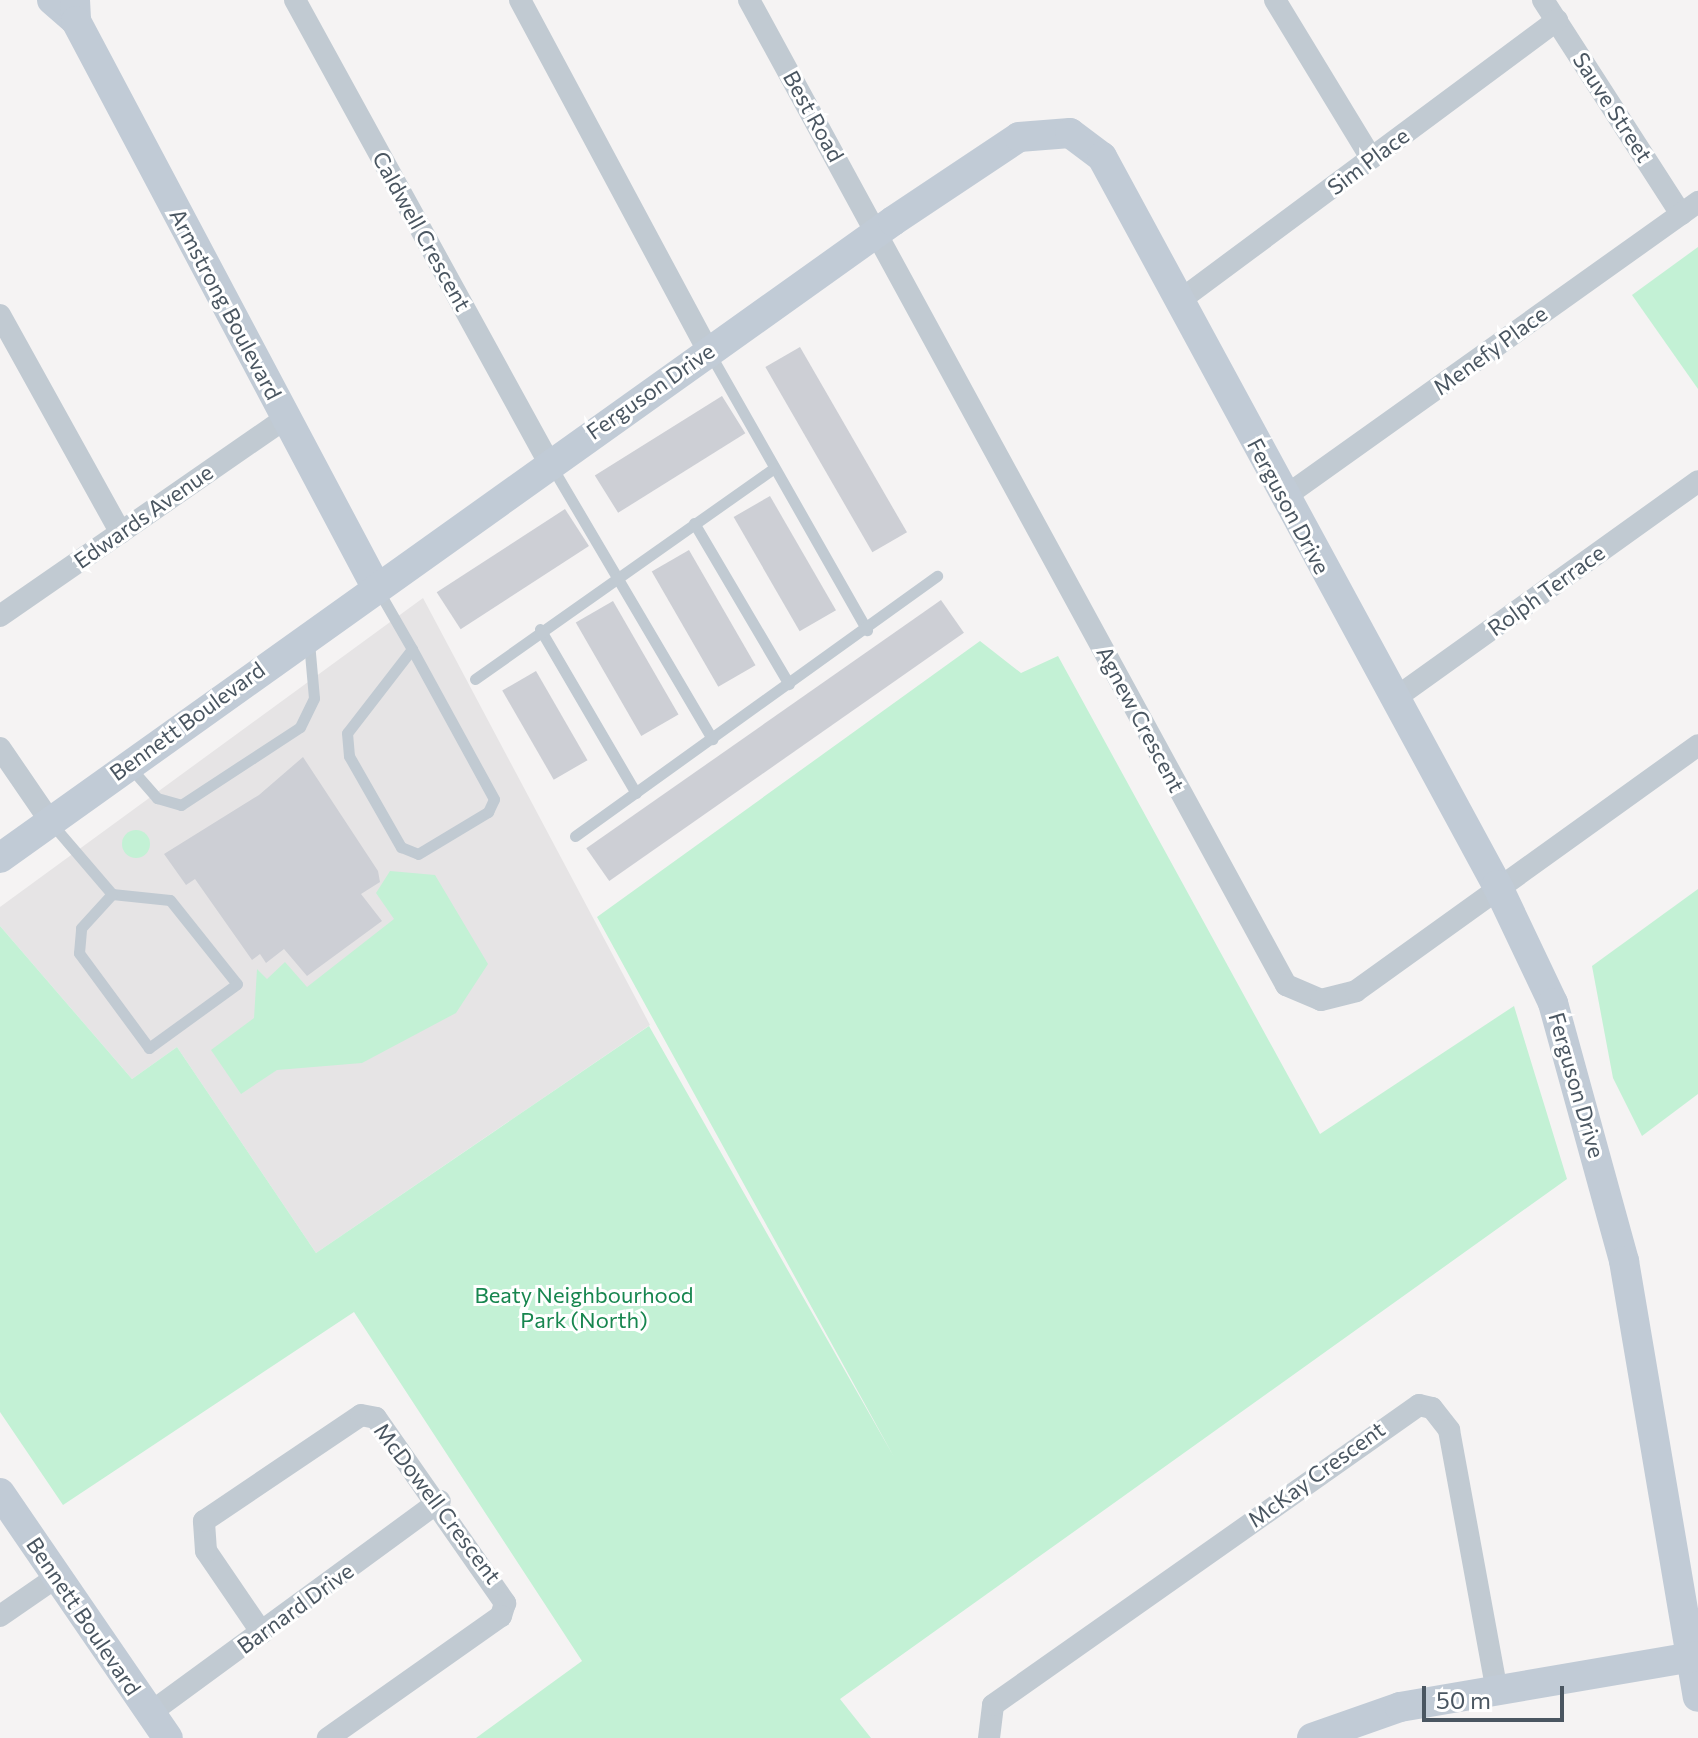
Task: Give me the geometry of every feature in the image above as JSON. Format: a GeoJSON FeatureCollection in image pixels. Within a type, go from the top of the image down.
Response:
{"type":"FeatureCollection","features":[{"type":"Feature","properties":{"kind":"street","name":"Armstrong Boulevard"},"geometry":{"type":"LineString","coordinates":[[52,0],[76,10],[376,587]]}},
{"type":"Feature","properties":{"kind":"street","name":"Caldwell Crescent"},"geometry":{"type":"LineString","coordinates":[[295,0],[548,461]]}},
{"type":"Feature","properties":{"kind":"street"},"geometry":{"type":"LineString","coordinates":[[520,0],[708,351]]}},
{"type":"Feature","properties":{"kind":"street","name":"Best Road"},"geometry":{"type":"LineString","coordinates":[[749,0],[878,231]]}},
{"type":"Feature","properties":{"kind":"street"},"geometry":{"type":"LineString","coordinates":[[1275,0],[1371,158]]}},
{"type":"Feature","properties":{"kind":"street","name":"Sauve Street"},"geometry":{"type":"LineString","coordinates":[[1543,0],[1690,208]]}},
{"type":"Feature","properties":{"kind":"street","name":"Sim Place"},"geometry":{"type":"LineString","coordinates":[[1179,301],[1557,20]]}},
{"type":"Feature","properties":{"kind":"street","name":"Ferguson Drive"},"geometry":{"type":"LineString","coordinates":[[376,587],[548,461],[878,231],[1019,137],[1070,133],[1102,157],[1283,498],[1497,885],[1553,1003],[1604,1177],[1694,1657],[1698,1697]]}},
{"type":"Feature","properties":{"kind":"street","name":"Menefy Place"},"geometry":{"type":"LineString","coordinates":[[1283,498],[1690,208]]}},
{"type":"Feature","properties":{"kind":"street","name":"Agnew Crescent"},"geometry":{"type":"LineString","coordinates":[[878,231],[1286,985],[1321,1000],[1340,999],[1497,885]]}},
{"type":"Feature","properties":{"kind":"street"},"geometry":{"type":"LineString","coordinates":[[0,315],[121,533]]}},
{"type":"Feature","properties":{"kind":"street","name":"Edwards Avenue"},"geometry":{"type":"LineString","coordinates":[[0,616],[286,418]]}},
{"type":"Feature","properties":{"kind":"street","name":"Rolph Terrace"},"geometry":{"type":"LineString","coordinates":[[1394,699],[1698,481]]}},
{"type":"Feature","properties":{"kind":"street","name":"Bennett Boulevard"},"geometry":{"type":"LineString","coordinates":[[0,858],[376,587]]}},
{"type":"Feature","properties":{"kind":"street"},"geometry":{"type":"LineString","coordinates":[[1497,885],[1698,745]]}},
{"type":"Feature","properties":{"kind":"street"},"geometry":{"type":"LineString","coordinates":[[0,748],[50,821]]}},
{"type":"Feature","properties":{"kind":"street","name":"McKay Crescent"},"geometry":{"type":"LineString","coordinates":[[989,1738],[993,1705],[1419,1405],[1432,1408],[1449,1430],[1497,1691]]}},
{"type":"Feature","properties":{"kind":"street","name":"McDowell Crescent"},"geometry":{"type":"LineString","coordinates":[[262,1633],[206,1551],[200,1536],[210,1513],[361,1415],[376,1418],[440,1501],[503,1591],[501,1616],[328,1738]]}},
{"type":"Feature","properties":{"kind":"street","name":"Bennett Boulevard"},"geometry":{"type":"LineString","coordinates":[[0,1493],[168,1738]]}},
{"type":"Feature","properties":{"kind":"street","name":"Barnard Drive"},"geometry":{"type":"LineString","coordinates":[[150,1713],[440,1501]]}},
{"type":"Feature","properties":{"kind":"street"},"geometry":{"type":"LineString","coordinates":[[0,1616],[58,1576]]}},
{"type":"Feature","properties":{"kind":"street"},"geometry":{"type":"LineString","coordinates":[[1312,1738],[1363,1717],[1694,1657]]}},
{"type":"Feature","properties":{"kind":"lane"},"geometry":{"type":"LineString","coordinates":[[708,351],[867,630]]}},
{"type":"Feature","properties":{"kind":"lane"},"geometry":{"type":"LineString","coordinates":[[548,461],[712,739]]}},
{"type":"Feature","properties":{"kind":"lane"},"geometry":{"type":"LineString","coordinates":[[475,679],[540,629],[774,468]]}},
{"type":"Feature","properties":{"kind":"lane"},"geometry":{"type":"LineString","coordinates":[[694,523],[789,684]]}},
{"type":"Feature","properties":{"kind":"lane"},"geometry":{"type":"LineString","coordinates":[[575,836],[867,630],[937,576]]}},
{"type":"Feature","properties":{"kind":"lane"},"geometry":{"type":"LineString","coordinates":[[376,587],[412,649],[494,799],[488,812],[418,854],[401,847],[349,756],[347,733],[412,649]]}},
{"type":"Feature","properties":{"kind":"lane"},"geometry":{"type":"LineString","coordinates":[[540,629],[636,793]]}},
{"type":"Feature","properties":{"kind":"lane"},"geometry":{"type":"LineString","coordinates":[[128,765],[157,798],[181,805],[300,727],[314,698],[308,634]]}},
{"type":"Feature","properties":{"kind":"lane"},"geometry":{"type":"LineString","coordinates":[[50,821],[112,894],[170,900],[237,984],[149,1048],[79,953],[81,928],[112,894]]}},
{"type":"Feature","properties":{"kind":"shaded area"},"geometry":{"type":"Polygon","coordinates":[[[423,598],[650,1025],[316,1253],[177,1047],[132,1079],[0,926],[0,907],[423,598]]]}},
{"type":"Feature","properties":{"kind":"green space"},"geometry":{"type":"Polygon","coordinates":[[[1698,247],[1698,389],[1632,295],[1698,247]]]}},
{"type":"Feature","properties":{"kind":"green space","name":"Beaty Neighbourhood Park (North)"},"geometry":{"type":"Polygon","coordinates":[[[980,641],[1021,673],[1058,656],[1320,1134],[1514,1006],[1567,1179],[840,1699],[871,1738],[476,1738],[582,1661],[354,1312],[63,1505],[0,1412],[0,926],[132,1079],[177,1047],[316,1253],[649,1026],[894,1457],[597,917],[980,641]]]}},
{"type":"Feature","properties":{"kind":"green space"},"geometry":{"type":"Polygon","coordinates":[[[136,830],[146,834],[150,844],[146,854],[136,858],[126,854],[122,844],[126,834],[136,830]]]}},
{"type":"Feature","properties":{"kind":"green space"},"geometry":{"type":"Polygon","coordinates":[[[390,871],[435,875],[488,964],[456,1013],[362,1063],[277,1070],[241,1094],[211,1050],[254,1018],[257,969],[267,979],[285,962],[307,987],[394,919],[376,893],[390,871]]]}},
{"type":"Feature","properties":{"kind":"green space"},"geometry":{"type":"Polygon","coordinates":[[[1698,889],[1698,1094],[1642,1136],[1613,1078],[1592,966],[1698,889]]]}},
{"type":"Feature","properties":{"kind":"building"},"geometry":{"type":"Polygon","coordinates":[[[800,347],[907,532],[872,552],[765,367],[800,347]]]}},
{"type":"Feature","properties":{"kind":"building"},"geometry":{"type":"Polygon","coordinates":[[[722,396],[745,433],[618,513],[595,475],[722,396]]]}},
{"type":"Feature","properties":{"kind":"building"},"geometry":{"type":"Polygon","coordinates":[[[770,496],[836,610],[800,631],[734,517],[770,496]]]}},
{"type":"Feature","properties":{"kind":"building"},"geometry":{"type":"Polygon","coordinates":[[[565,509],[589,546],[461,629],[437,592],[565,509]]]}},
{"type":"Feature","properties":{"kind":"building"},"geometry":{"type":"Polygon","coordinates":[[[689,550],[756,665],[718,687],[652,572],[689,550]]]}},
{"type":"Feature","properties":{"kind":"building"},"geometry":{"type":"Polygon","coordinates":[[[941,600],[964,633],[609,881],[586,848],[941,600]]]}},
{"type":"Feature","properties":{"kind":"building"},"geometry":{"type":"Polygon","coordinates":[[[613,601],[678,714],[641,736],[576,622],[613,601]]]}},
{"type":"Feature","properties":{"kind":"building"},"geometry":{"type":"Polygon","coordinates":[[[536,671],[588,760],[554,780],[502,690],[536,671]]]}},
{"type":"Feature","properties":{"kind":"building"},"geometry":{"type":"Polygon","coordinates":[[[303,757],[378,871],[380,882],[361,894],[382,921],[307,976],[284,949],[266,963],[260,954],[252,960],[195,879],[186,885],[164,854],[259,795],[303,757]]]}}]}
